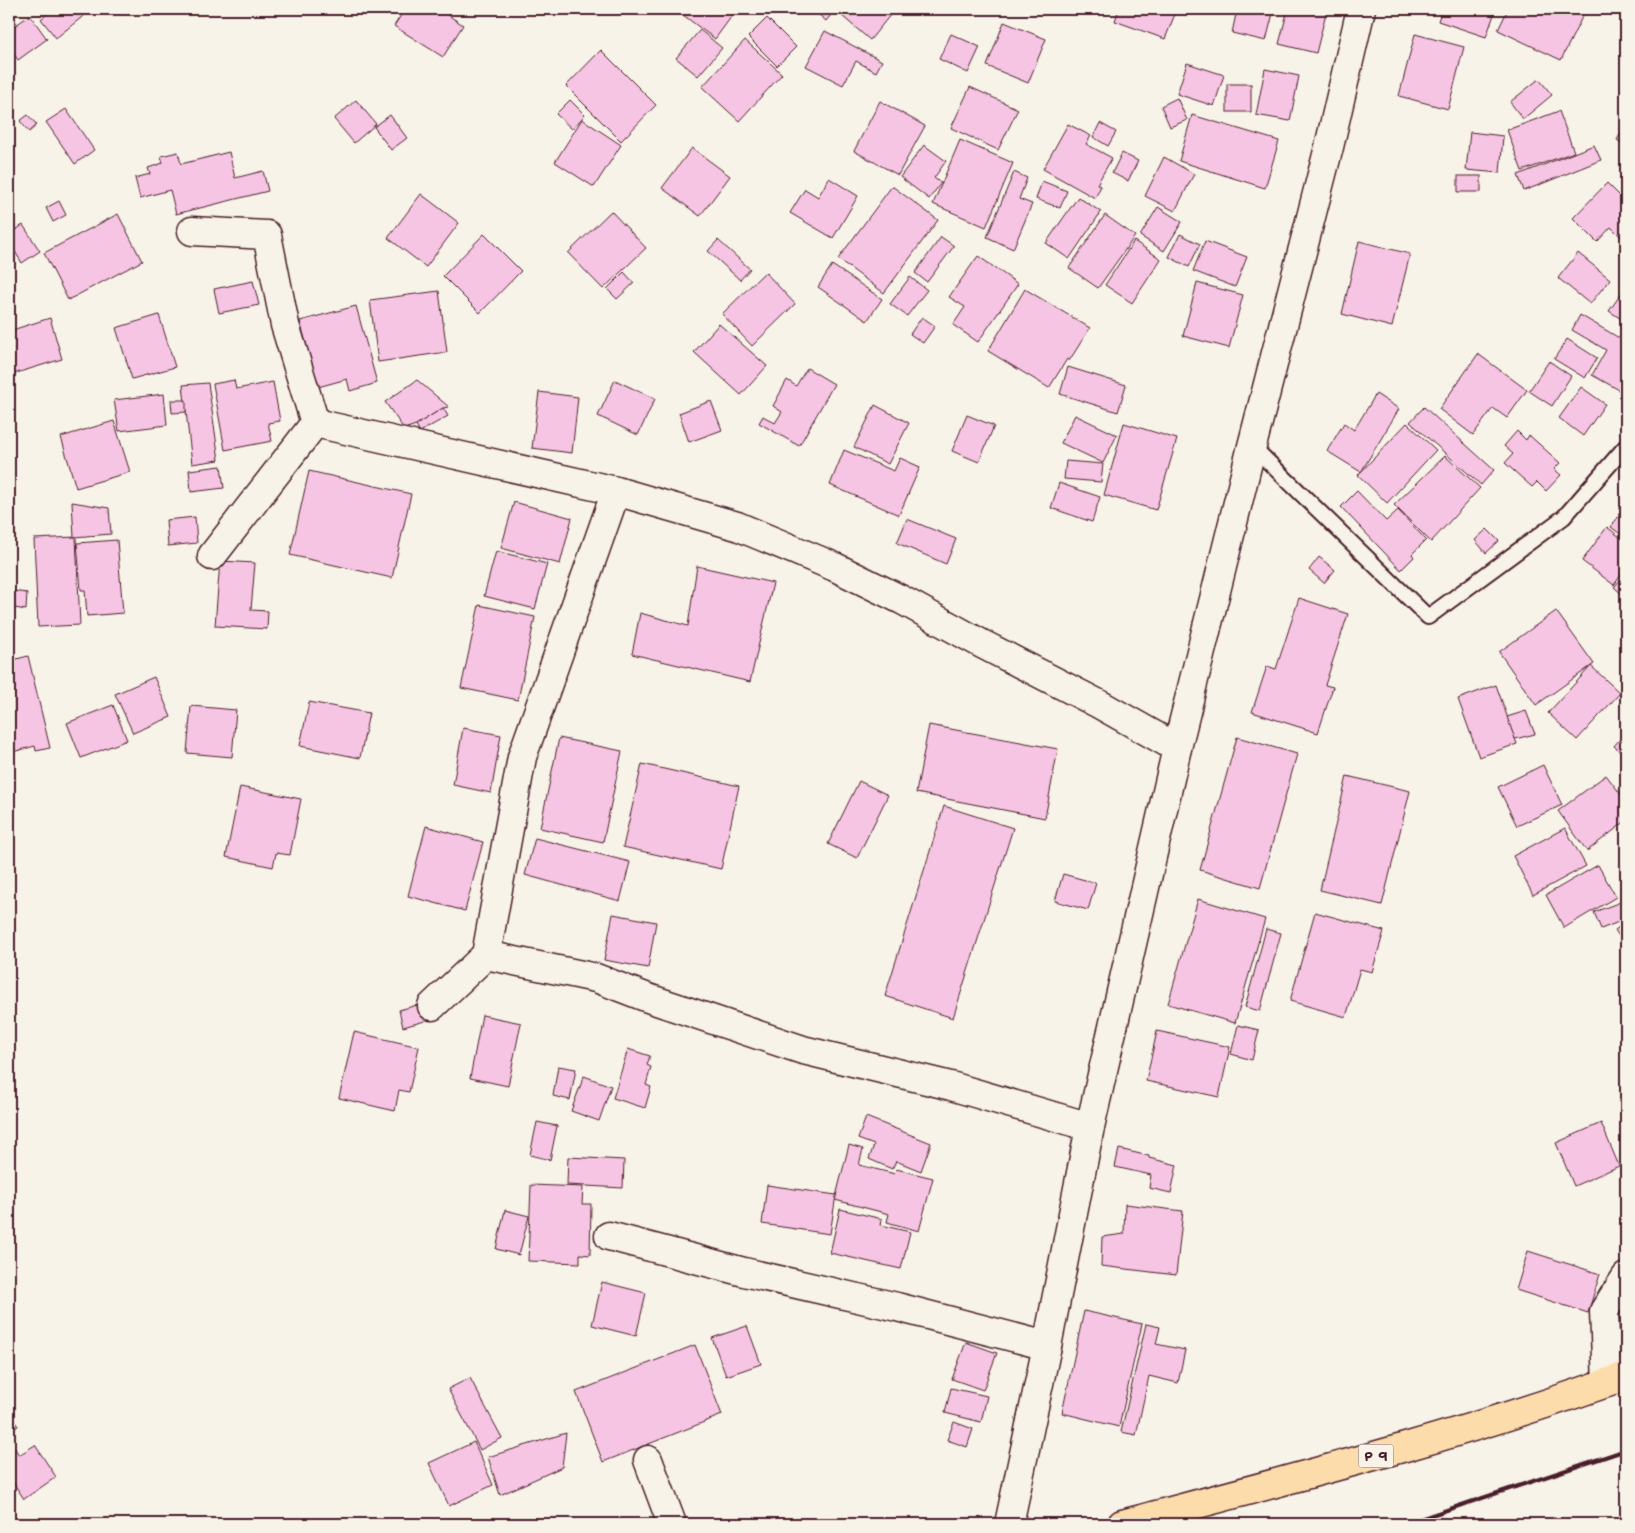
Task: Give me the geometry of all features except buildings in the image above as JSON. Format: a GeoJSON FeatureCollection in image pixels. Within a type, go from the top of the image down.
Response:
{"type":"FeatureCollection","features":[{"type":"Feature","properties":{"kind":"main road","name":"P 9"},"geometry":{"type":"LineString","coordinates":[[1122,1524],[1365,1459],[1538,1408],[1616,1380]]}},
{"type":"Feature","properties":{"kind":"street"},"geometry":{"type":"LineString","coordinates":[[1009,1524],[1047,1346],[1090,1127],[1177,748],[1329,147],[1361,9]]}},
{"type":"Feature","properties":{"kind":"street"},"geometry":{"type":"LineString","coordinates":[[192,231],[267,235],[285,325],[315,423]]}},
{"type":"Feature","properties":{"kind":"street"},"geometry":{"type":"LineString","coordinates":[[315,423],[616,491],[737,526],[835,567],[902,600],[982,644],[1099,704],[1177,748]]}},
{"type":"Feature","properties":{"kind":"street"},"geometry":{"type":"LineString","coordinates":[[212,556],[315,423]]}},
{"type":"Feature","properties":{"kind":"street"},"geometry":{"type":"LineString","coordinates":[[432,1006],[486,955],[522,757],[616,491]]}},
{"type":"Feature","properties":{"kind":"street"},"geometry":{"type":"LineString","coordinates":[[486,955],[596,978],[648,998],[803,1050],[951,1086],[1090,1127]]}},
{"type":"Feature","properties":{"kind":"street"},"geometry":{"type":"LineString","coordinates":[[608,1236],[744,1272],[897,1307],[1047,1346]]}},
{"type":"Feature","properties":{"kind":"street"},"geometry":{"type":"LineString","coordinates":[[1616,1380],[1604,1311],[1626,1276]]}},
{"type":"Feature","properties":{"kind":"street"},"geometry":{"type":"LineString","coordinates":[[648,1460],[672,1524]]}},
{"type":"Feature","properties":{"kind":"lane"},"geometry":{"type":"LineString","coordinates":[[1252,446],[1428,617],[1564,517],[1626,446]]}},
{"type":"Feature","properties":{"kind":"railway"},"geometry":{"type":"LineString","coordinates":[[1405,1524],[1626,1450]]}}]}
